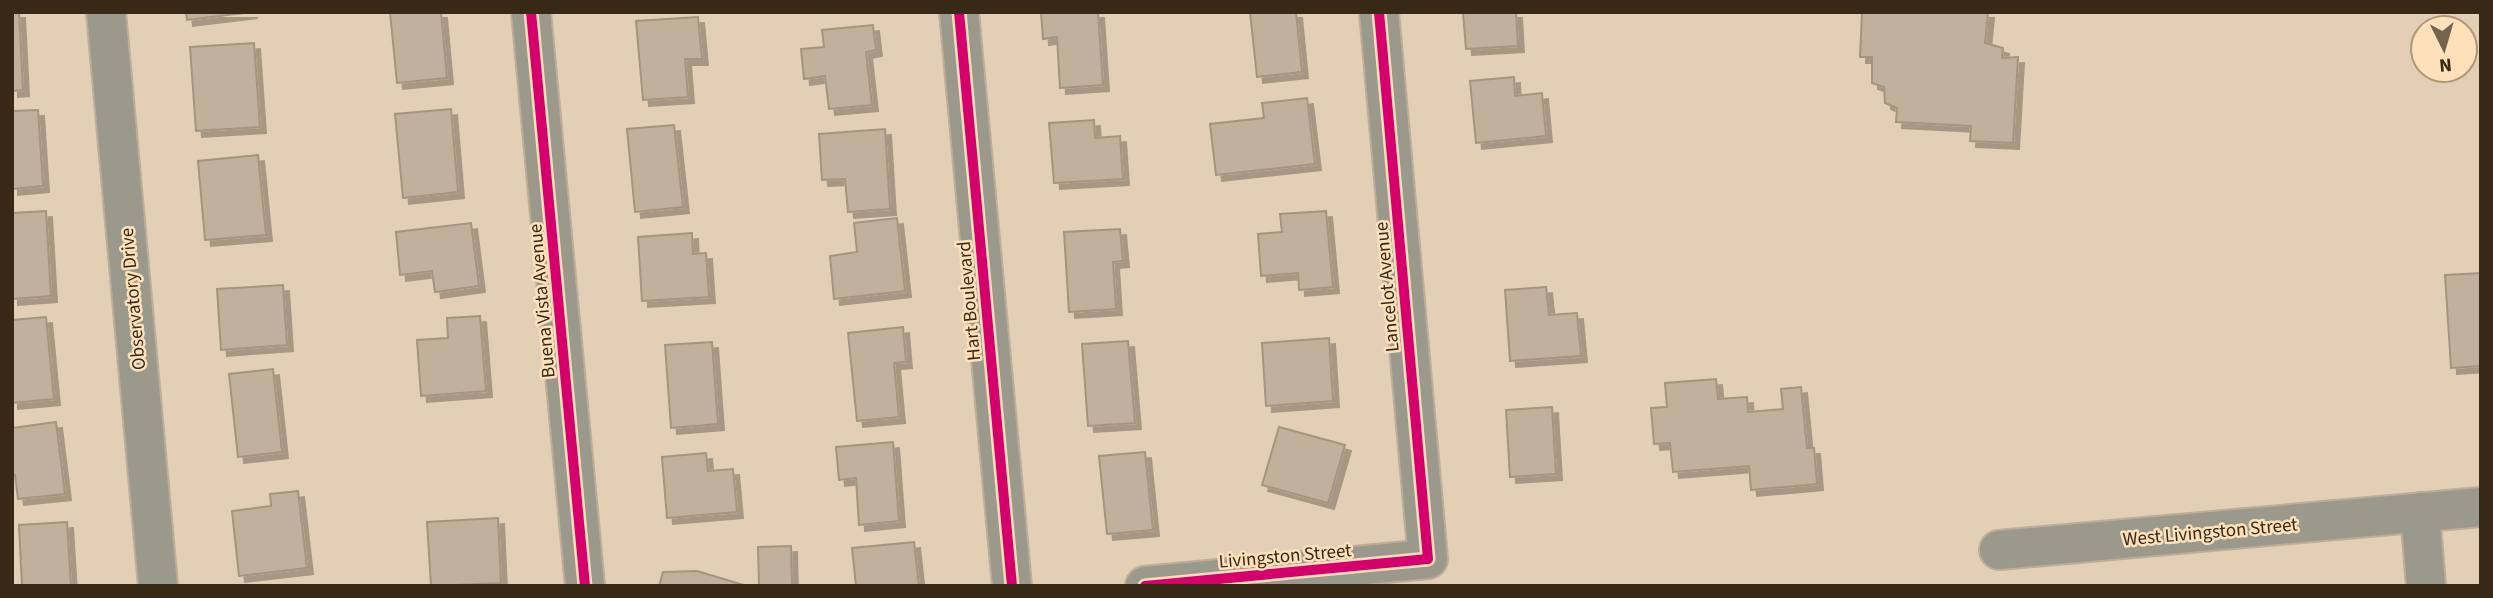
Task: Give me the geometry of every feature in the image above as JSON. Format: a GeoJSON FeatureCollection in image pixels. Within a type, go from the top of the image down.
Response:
{"type":"FeatureCollection","features":[{"type":"Feature","properties":{"kind":"street","name":"Observatory Drive"},"geometry":{"type":"LineString","coordinates":[[106,12],[158,586]]}},
{"type":"Feature","properties":{"kind":"street","name":"Buena Vista Avenue"},"geometry":{"type":"LineString","coordinates":[[531,12],[585,586]]}},
{"type":"Feature","properties":{"kind":"street","name":"Hart Boulevard"},"geometry":{"type":"LineString","coordinates":[[959,12],[1012,586]]}},
{"type":"Feature","properties":{"kind":"street","name":"Lancelot Avenue"},"geometry":{"type":"LineString","coordinates":[[1379,12],[1428,559]]}},
{"type":"Feature","properties":{"kind":"street","name":"West Livingston Street"},"geometry":{"type":"LineString","coordinates":[[1999,550],[2481,507]]}},
{"type":"Feature","properties":{"kind":"street"},"geometry":{"type":"LineString","coordinates":[[2420,512],[2426,586]]}},
{"type":"Feature","properties":{"kind":"street","name":"Livingston Street"},"geometry":{"type":"LineString","coordinates":[[1145,586],[1428,559]]}},
{"type":"Feature","properties":{"kind":"building"},"geometry":{"type":"Polygon","coordinates":[[[12,12],[19,12],[23,90],[12,91],[12,12]]]}},
{"type":"Feature","properties":{"kind":"building"},"geometry":{"type":"Polygon","coordinates":[[[186,12],[252,12],[187,20],[186,12]]]}},
{"type":"Feature","properties":{"kind":"building"},"geometry":{"type":"Polygon","coordinates":[[[390,12],[441,12],[447,78],[397,83],[390,12]]]}},
{"type":"Feature","properties":{"kind":"building"},"geometry":{"type":"Polygon","coordinates":[[[1041,12],[1098,12],[1103,85],[1060,88],[1057,37],[1043,39],[1041,12]]]}},
{"type":"Feature","properties":{"kind":"building"},"geometry":{"type":"Polygon","coordinates":[[[1250,12],[1296,12],[1302,72],[1257,77],[1250,12]]]}},
{"type":"Feature","properties":{"kind":"building"},"geometry":{"type":"Polygon","coordinates":[[[1463,12],[1516,12],[1518,46],[1466,49],[1463,12]]]}},
{"type":"Feature","properties":{"kind":"building"},"geometry":{"type":"Polygon","coordinates":[[[1862,12],[1988,12],[1985,43],[2003,48],[2002,58],[2018,57],[2013,143],[1970,141],[1971,126],[1896,122],[1897,108],[1885,103],[1884,87],[1872,83],[1872,57],[1860,57],[1862,12]]]}},
{"type":"Feature","properties":{"kind":"building"},"geometry":{"type":"Polygon","coordinates":[[[698,17],[702,59],[685,59],[688,97],[643,100],[636,21],[698,17]]]}},
{"type":"Feature","properties":{"kind":"building"},"geometry":{"type":"Polygon","coordinates":[[[873,25],[876,50],[866,52],[872,105],[829,109],[825,76],[804,79],[801,49],[824,47],[822,30],[873,25]]]}},
{"type":"Feature","properties":{"kind":"building"},"geometry":{"type":"Polygon","coordinates":[[[254,43],[260,127],[196,131],[190,47],[254,43]]]}},
{"type":"Feature","properties":{"kind":"building"},"geometry":{"type":"Polygon","coordinates":[[[1514,77],[1515,96],[1542,93],[1546,136],[1476,143],[1470,81],[1514,77]]]}},
{"type":"Feature","properties":{"kind":"building"},"geometry":{"type":"Polygon","coordinates":[[[1307,98],[1315,164],[1216,175],[1210,124],[1264,118],[1262,103],[1307,98]]]}},
{"type":"Feature","properties":{"kind":"building"},"geometry":{"type":"Polygon","coordinates":[[[451,109],[458,192],[403,198],[395,114],[451,109]]]}},
{"type":"Feature","properties":{"kind":"building"},"geometry":{"type":"Polygon","coordinates":[[[38,110],[43,186],[12,189],[12,111],[38,110]]]}},
{"type":"Feature","properties":{"kind":"building"},"geometry":{"type":"Polygon","coordinates":[[[1094,120],[1095,138],[1120,136],[1123,179],[1054,183],[1049,123],[1094,120]]]}},
{"type":"Feature","properties":{"kind":"building"},"geometry":{"type":"Polygon","coordinates":[[[674,125],[683,207],[635,212],[627,129],[674,125]]]}},
{"type":"Feature","properties":{"kind":"building"},"geometry":{"type":"Polygon","coordinates":[[[885,129],[890,209],[848,212],[845,179],[822,180],[819,134],[885,129]]]}},
{"type":"Feature","properties":{"kind":"building"},"geometry":{"type":"Polygon","coordinates":[[[258,155],[266,235],[205,240],[198,161],[258,155]]]}},
{"type":"Feature","properties":{"kind":"building"},"geometry":{"type":"Polygon","coordinates":[[[46,211],[51,296],[12,299],[12,213],[46,211]]]}},
{"type":"Feature","properties":{"kind":"building"},"geometry":{"type":"Polygon","coordinates":[[[1326,211],[1333,287],[1299,290],[1298,273],[1261,276],[1258,234],[1282,232],[1280,214],[1326,211]]]}},
{"type":"Feature","properties":{"kind":"building"},"geometry":{"type":"Polygon","coordinates":[[[897,218],[905,291],[834,299],[830,256],[857,252],[854,223],[897,218]]]}},
{"type":"Feature","properties":{"kind":"building"},"geometry":{"type":"Polygon","coordinates":[[[471,223],[479,286],[435,292],[432,271],[400,275],[396,232],[471,223]]]}},
{"type":"Feature","properties":{"kind":"building"},"geometry":{"type":"Polygon","coordinates":[[[1120,229],[1123,261],[1113,262],[1116,309],[1069,312],[1064,232],[1120,229]]]}},
{"type":"Feature","properties":{"kind":"building"},"geometry":{"type":"Polygon","coordinates":[[[692,233],[693,254],[706,253],[709,297],[642,301],[638,237],[692,233]]]}},
{"type":"Feature","properties":{"kind":"building"},"geometry":{"type":"Polygon","coordinates":[[[2481,273],[2481,366],[2451,368],[2445,275],[2481,273]]]}},
{"type":"Feature","properties":{"kind":"building"},"geometry":{"type":"Polygon","coordinates":[[[283,285],[287,345],[221,350],[217,289],[283,285]]]}},
{"type":"Feature","properties":{"kind":"building"},"geometry":{"type":"Polygon","coordinates":[[[1546,287],[1549,315],[1577,313],[1581,356],[1510,361],[1505,290],[1546,287]]]}},
{"type":"Feature","properties":{"kind":"building"},"geometry":{"type":"Polygon","coordinates":[[[480,316],[486,391],[421,396],[417,340],[448,338],[447,318],[480,316]]]}},
{"type":"Feature","properties":{"kind":"building"},"geometry":{"type":"Polygon","coordinates":[[[46,317],[54,399],[12,403],[12,320],[46,317]]]}},
{"type":"Feature","properties":{"kind":"building"},"geometry":{"type":"Polygon","coordinates":[[[903,327],[906,362],[894,363],[899,417],[857,421],[848,333],[903,327]]]}},
{"type":"Feature","properties":{"kind":"building"},"geometry":{"type":"Polygon","coordinates":[[[1329,338],[1333,401],[1266,406],[1262,343],[1329,338]]]}},
{"type":"Feature","properties":{"kind":"building"},"geometry":{"type":"Polygon","coordinates":[[[1128,341],[1135,423],[1088,426],[1082,344],[1128,341]]]}},
{"type":"Feature","properties":{"kind":"building"},"geometry":{"type":"Polygon","coordinates":[[[712,342],[718,424],[671,428],[665,345],[712,342]]]}},
{"type":"Feature","properties":{"kind":"building"},"geometry":{"type":"Polygon","coordinates":[[[273,369],[282,452],[238,457],[229,374],[273,369]]]}},
{"type":"Feature","properties":{"kind":"building"},"geometry":{"type":"Polygon","coordinates":[[[1716,379],[1718,399],[1747,397],[1748,412],[1783,409],[1781,389],[1801,387],[1807,448],[1814,448],[1817,484],[1751,490],[1749,466],[1673,472],[1670,443],[1654,444],[1651,408],[1667,407],[1665,383],[1716,379]]]}},
{"type":"Feature","properties":{"kind":"building"},"geometry":{"type":"Polygon","coordinates":[[[1552,407],[1556,474],[1510,477],[1506,410],[1552,407]]]}},
{"type":"Feature","properties":{"kind":"building"},"geometry":{"type":"Polygon","coordinates":[[[56,422],[65,494],[18,499],[15,475],[12,475],[12,428],[56,422]]]}},
{"type":"Feature","properties":{"kind":"building"},"geometry":{"type":"Polygon","coordinates":[[[1279,427],[1345,445],[1328,503],[1262,485],[1279,427]]]}},
{"type":"Feature","properties":{"kind":"building"},"geometry":{"type":"Polygon","coordinates":[[[893,442],[899,521],[859,525],[856,478],[839,480],[836,447],[893,442]]]}},
{"type":"Feature","properties":{"kind":"building"},"geometry":{"type":"Polygon","coordinates":[[[1145,452],[1153,530],[1107,534],[1099,456],[1145,452]]]}},
{"type":"Feature","properties":{"kind":"building"},"geometry":{"type":"Polygon","coordinates":[[[706,453],[708,471],[733,469],[737,512],[667,518],[662,457],[706,453]]]}},
{"type":"Feature","properties":{"kind":"building"},"geometry":{"type":"Polygon","coordinates":[[[298,491],[307,568],[239,576],[232,511],[271,506],[270,494],[298,491]]]}},
{"type":"Feature","properties":{"kind":"building"},"geometry":{"type":"Polygon","coordinates":[[[498,518],[501,583],[431,586],[427,522],[498,518]]]}},
{"type":"Feature","properties":{"kind":"building"},"geometry":{"type":"Polygon","coordinates":[[[67,522],[71,586],[22,586],[19,525],[67,522]]]}},
{"type":"Feature","properties":{"kind":"building"},"geometry":{"type":"Polygon","coordinates":[[[914,542],[919,586],[856,586],[852,548],[914,542]]]}},
{"type":"Feature","properties":{"kind":"building"},"geometry":{"type":"Polygon","coordinates":[[[791,546],[792,586],[759,586],[758,547],[791,546]]]}},
{"type":"Feature","properties":{"kind":"building"},"geometry":{"type":"Polygon","coordinates":[[[697,571],[747,586],[659,586],[663,572],[697,571]]]}},
{"type":"Feature","properties":{"kind":"cycle path"},"geometry":{"type":"LineString","coordinates":[[531,12],[585,586]]}},
{"type":"Feature","properties":{"kind":"cycle path"},"geometry":{"type":"LineString","coordinates":[[959,12],[1012,586]]}},
{"type":"Feature","properties":{"kind":"cycle path"},"geometry":{"type":"LineString","coordinates":[[1145,586],[1428,559],[1379,12]]}}]}
